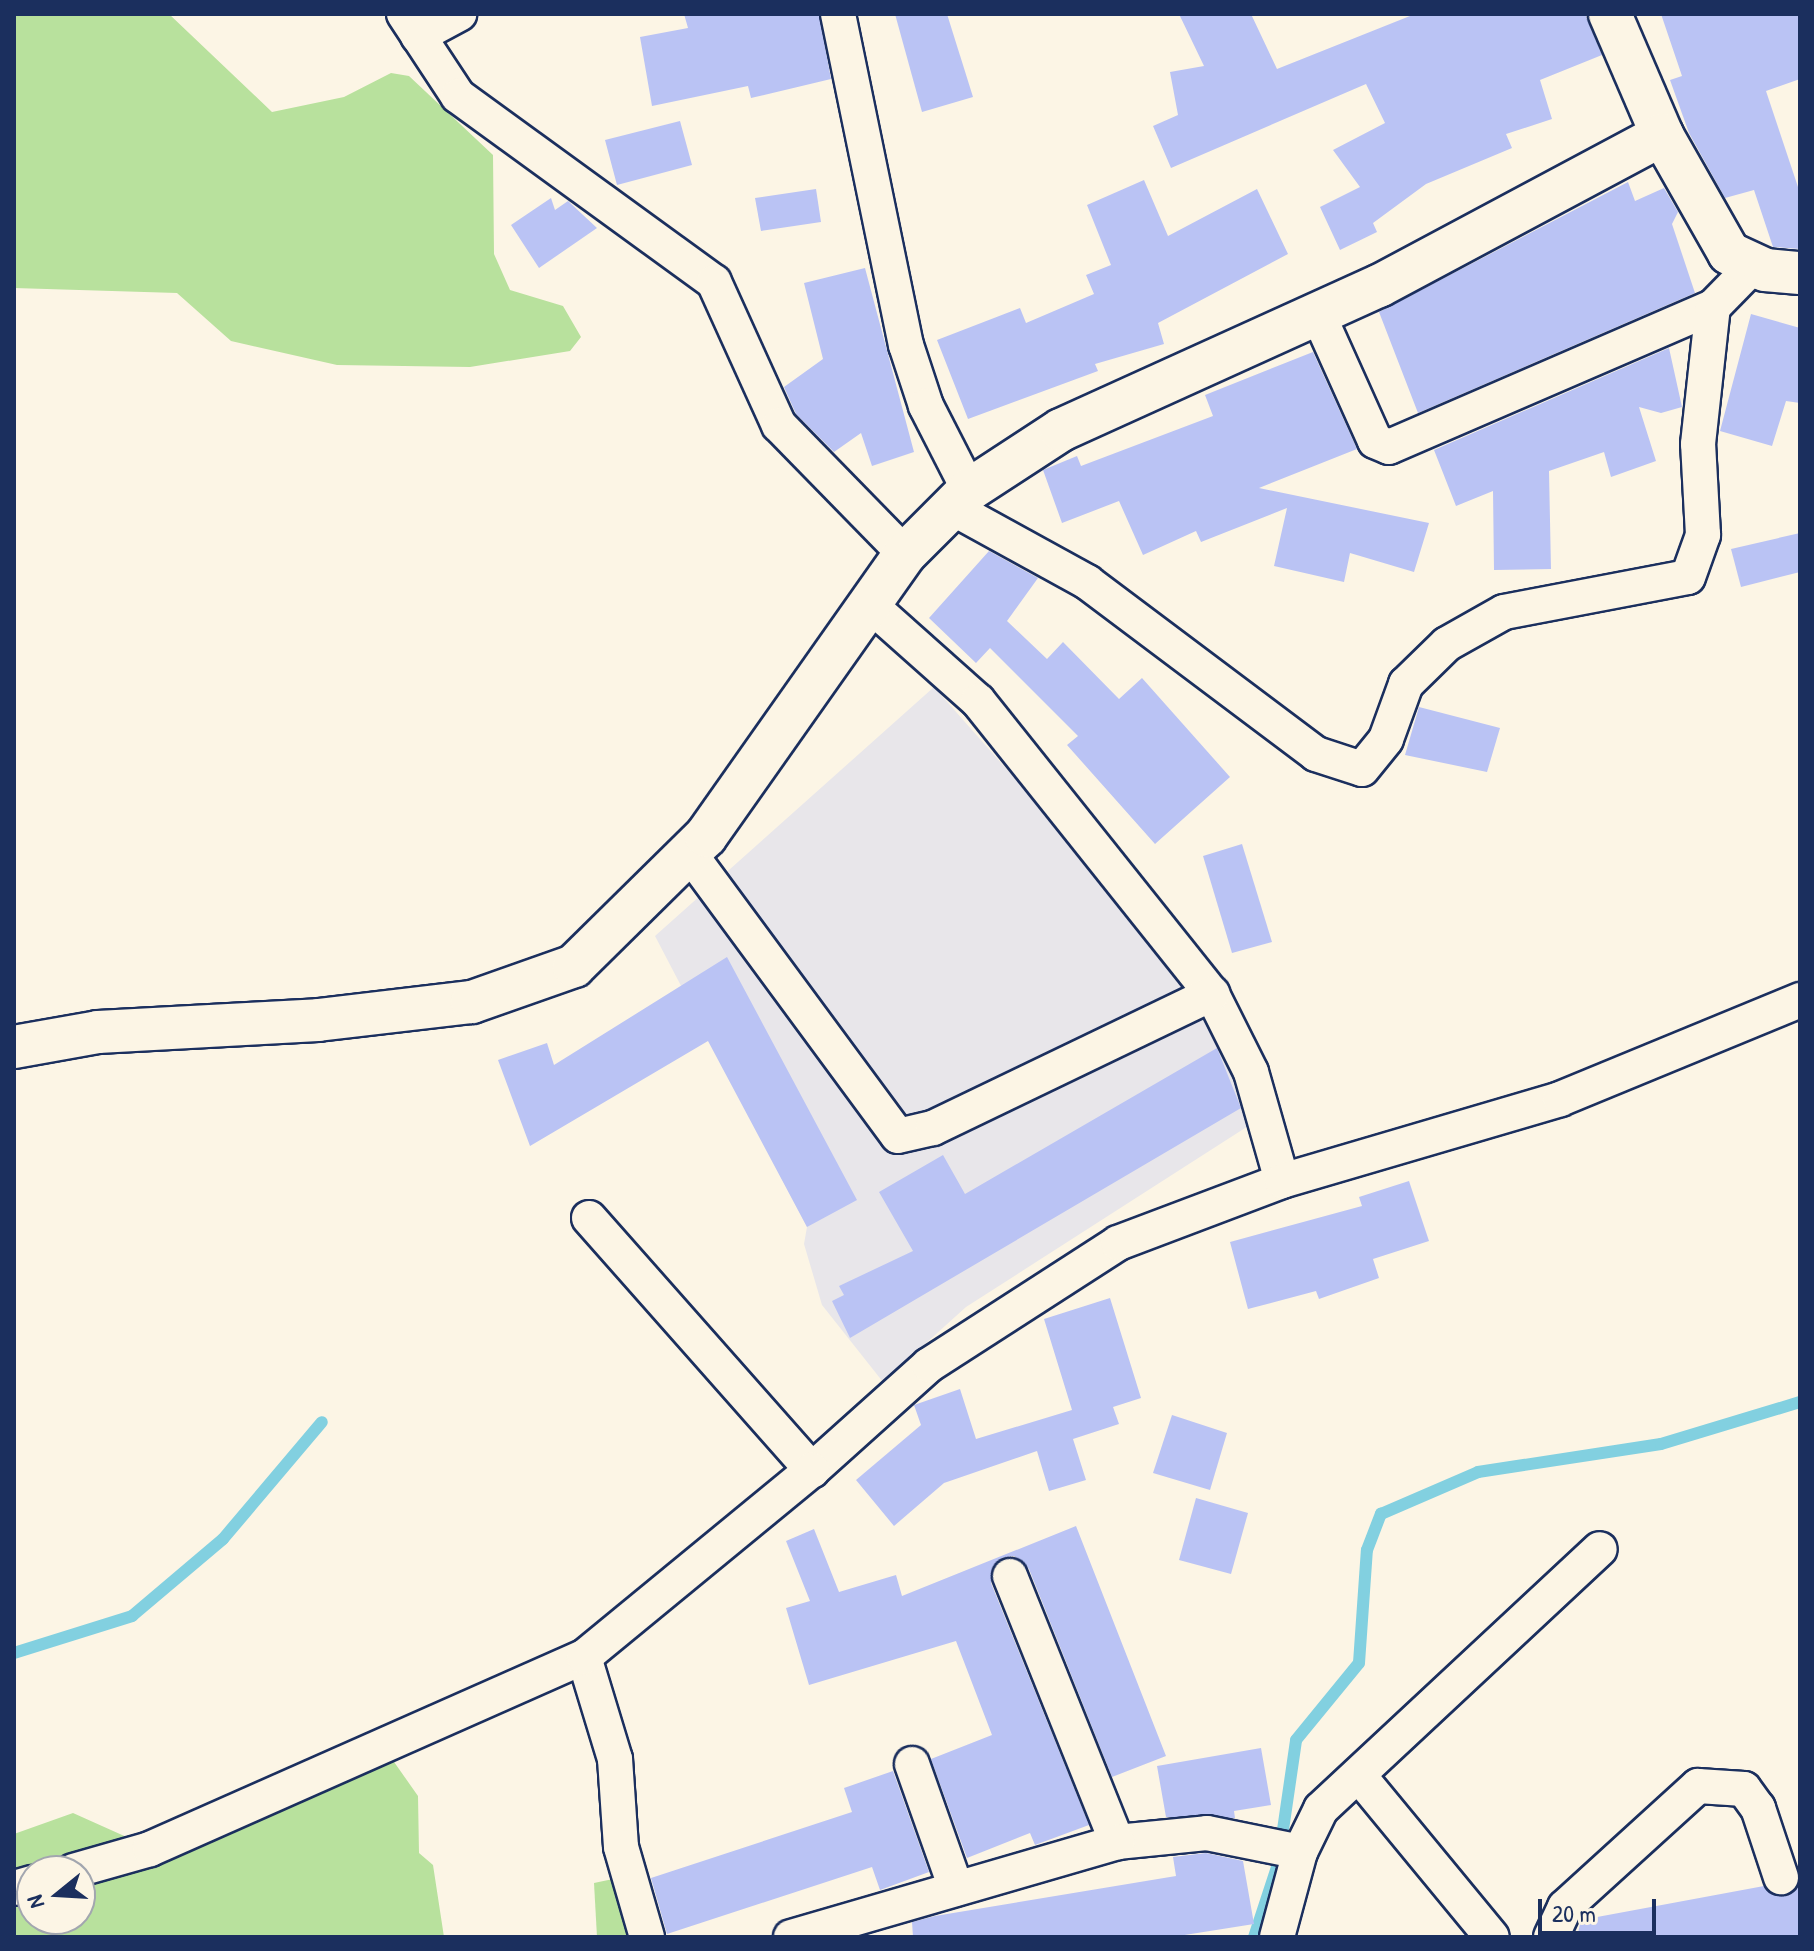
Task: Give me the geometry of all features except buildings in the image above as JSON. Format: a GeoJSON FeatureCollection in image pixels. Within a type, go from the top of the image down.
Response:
{"type":"FeatureCollection","features":[{"type":"Feature","properties":{"kind":"street"},"geometry":{"type":"LineString","coordinates":[[459,14],[411,25],[458,96],[714,282],[779,425],[905,554]]}},
{"type":"Feature","properties":{"kind":"street"},"geometry":{"type":"LineString","coordinates":[[838,14],[906,345],[959,498],[1087,582],[1316,754],[1362,769],[1386,739],[1406,684],[1447,644],[1504,612],[1688,577],[1703,535],[1698,444],[1713,307]]}},
{"type":"Feature","properties":{"kind":"street"},"geometry":{"type":"LineString","coordinates":[[1611,14],[1662,135],[1713,232],[1729,253],[1753,266],[1800,273]]}},
{"type":"Feature","properties":{"kind":"street"},"geometry":{"type":"LineString","coordinates":[[14,1047],[98,1032],[318,1020],[472,1002],[588,957],[690,854],[905,554],[959,498],[1061,430],[1318,314],[1662,135]]}},
{"type":"Feature","properties":{"kind":"street"},"geometry":{"type":"LineString","coordinates":[[1318,314],[1384,447],[1713,307],[1753,266]]}},
{"type":"Feature","properties":{"kind":"street"},"geometry":{"type":"LineString","coordinates":[[868,603],[978,701],[1212,994],[1251,1072],[1282,1181]]}},
{"type":"Feature","properties":{"kind":"street"},"geometry":{"type":"LineString","coordinates":[[690,854],[898,1136],[933,1128],[1212,994]]}},
{"type":"Feature","properties":{"kind":"street"},"geometry":{"type":"LineString","coordinates":[[96,1864],[150,1849],[584,1657],[812,1470],[923,1370],[1079,1263],[1282,1181],[1560,1099],[1800,1000]]}},
{"type":"Feature","properties":{"kind":"street"},"geometry":{"type":"LineString","coordinates":[[589,1218],[812,1470]]}},
{"type":"Feature","properties":{"kind":"street"},"geometry":{"type":"LineString","coordinates":[[1277,1937],[1284,1849],[1600,1549]]}},
{"type":"Feature","properties":{"kind":"street"},"geometry":{"type":"LineString","coordinates":[[1010,1576],[1117,1842]]}},
{"type":"Feature","properties":{"kind":"street"},"geometry":{"type":"LineString","coordinates":[[584,1657],[615,1759],[621,1847],[647,1937]]}},
{"type":"Feature","properties":{"kind":"street"},"geometry":{"type":"LineString","coordinates":[[912,1764],[956,1888]]}},
{"type":"Feature","properties":{"kind":"street"},"geometry":{"type":"LineString","coordinates":[[1360,1777],[1492,1937]]}},
{"type":"Feature","properties":{"kind":"street"},"geometry":{"type":"LineString","coordinates":[[1551,1937],[1565,1907],[1698,1786],[1744,1789],[1758,1808],[1781,1877]]}},
{"type":"Feature","properties":{"kind":"street"},"geometry":{"type":"LineString","coordinates":[[791,1937],[1117,1842],[1207,1833],[1284,1849]]}},
{"type":"Feature","properties":{"kind":"shaded area"},"geometry":{"type":"Polygon","coordinates":[[[934,687],[1123,901],[1242,1067],[1256,1121],[966,1307],[883,1382],[822,1305],[804,1244],[807,1227],[655,936],[934,687]]]}},
{"type":"Feature","properties":{"kind":"green space"},"geometry":{"type":"Polygon","coordinates":[[[14,14],[169,14],[272,112],[344,97],[391,73],[409,76],[493,155],[494,254],[510,290],[563,306],[581,337],[570,351],[470,367],[337,365],[231,341],[177,293],[14,288],[14,14]]]}},
{"type":"Feature","properties":{"kind":"green space"},"geometry":{"type":"Polygon","coordinates":[[[380,1742],[418,1796],[419,1853],[433,1865],[444,1937],[14,1937],[14,1834],[73,1813],[131,1839],[380,1742]]]}},
{"type":"Feature","properties":{"kind":"green space"},"geometry":{"type":"Polygon","coordinates":[[[613,1879],[631,1937],[597,1937],[594,1883],[613,1879]]]}},
{"type":"Feature","properties":{"kind":"waterway"},"geometry":{"type":"LineString","coordinates":[[1254,1937],[1278,1864],[1296,1740],[1359,1663],[1367,1550],[1381,1514],[1478,1472],[1661,1444],[1800,1402]]}},
{"type":"Feature","properties":{"kind":"waterway"},"geometry":{"type":"LineString","coordinates":[[14,1653],[132,1616],[223,1539],[322,1422]]}}]}
